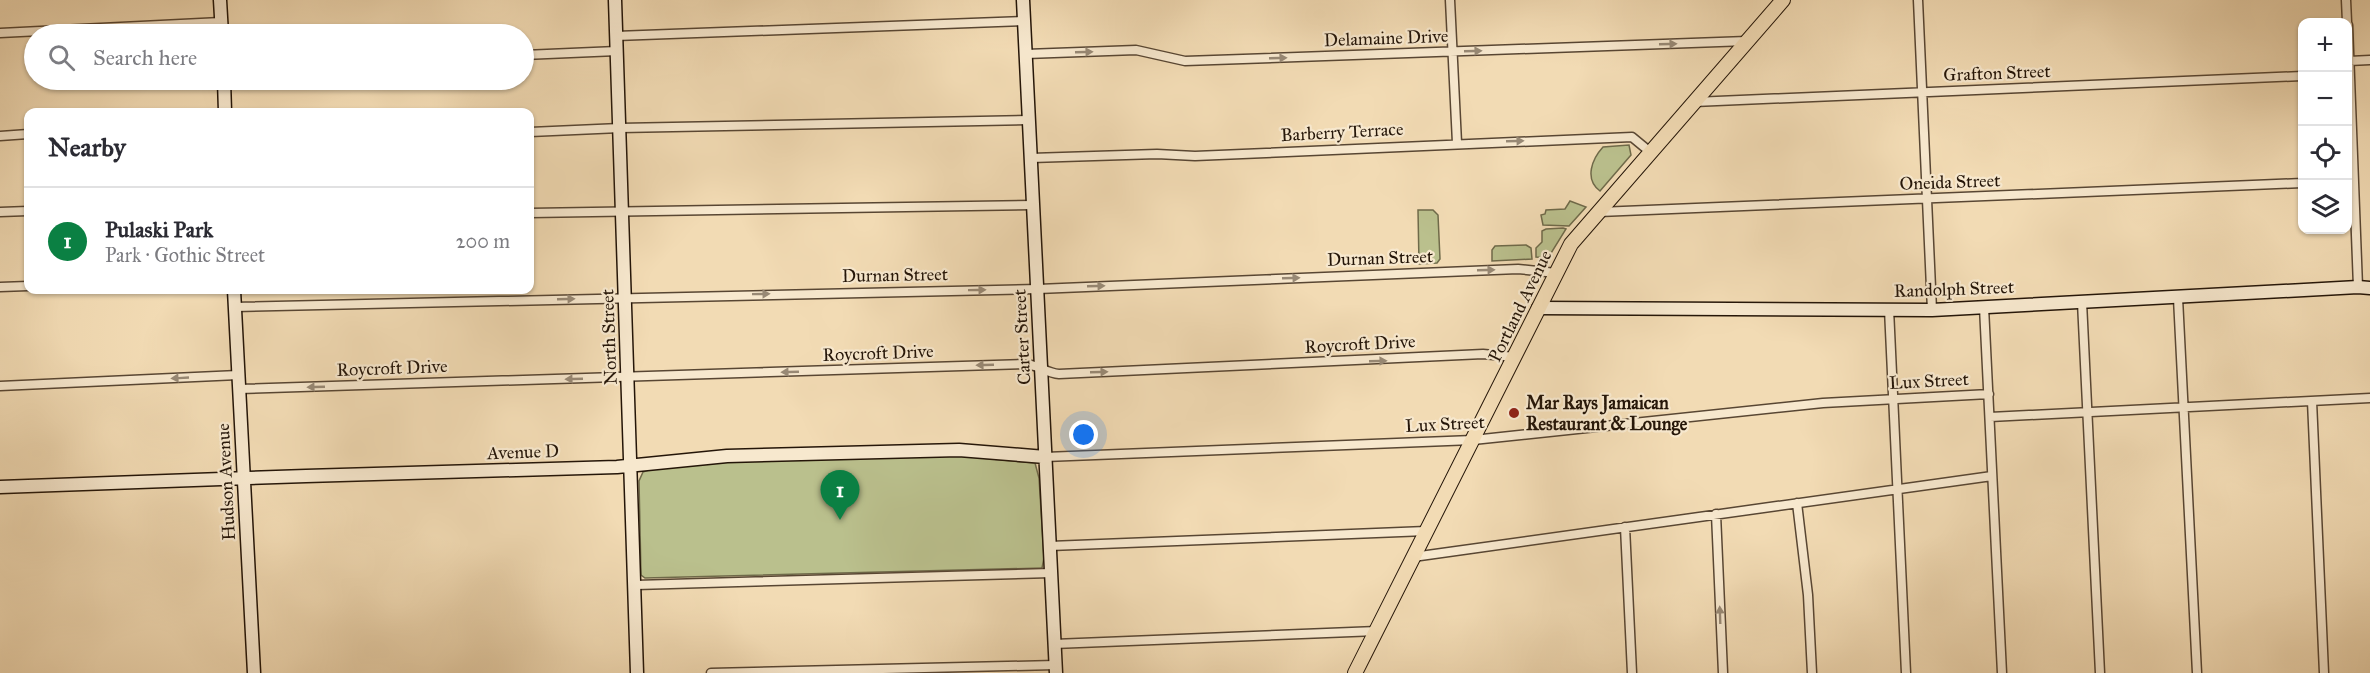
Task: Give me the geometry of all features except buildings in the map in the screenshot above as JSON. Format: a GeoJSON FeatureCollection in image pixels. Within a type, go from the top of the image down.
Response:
{"type":"FeatureCollection","features":[{"type":"Feature","properties":{"kind":"main road","name":"Portland Avenue"},"geometry":{"type":"LineString","coordinates":[[1355,673],[1571,244],[1649,151],[1783,0]]}},
{"type":"Feature","properties":{"kind":"street"},"geometry":{"type":"LineString","coordinates":[[220,0],[221,24]]}},
{"type":"Feature","properties":{"kind":"street","name":"North Street"},"geometry":{"type":"LineString","coordinates":[[615,0],[638,673]]}},
{"type":"Feature","properties":{"kind":"street","name":"Carter Street"},"geometry":{"type":"LineString","coordinates":[[1023,0],[1055,669]]}},
{"type":"Feature","properties":{"kind":"street"},"geometry":{"type":"LineString","coordinates":[[1450,0],[1457,143]]}},
{"type":"Feature","properties":{"kind":"street"},"geometry":{"type":"LineString","coordinates":[[1918,0],[1932,309]]}},
{"type":"Feature","properties":{"kind":"street"},"geometry":{"type":"LineString","coordinates":[[2346,0],[2347,18]]}},
{"type":"Feature","properties":{"kind":"street"},"geometry":{"type":"LineString","coordinates":[[616,36],[1024,21]]}},
{"type":"Feature","properties":{"kind":"street"},"geometry":{"type":"LineString","coordinates":[[0,33],[24,32]]}},
{"type":"Feature","properties":{"kind":"street","name":"Delamaine Drive"},"geometry":{"type":"LineString","coordinates":[[1026,54],[1136,50],[1185,61],[1748,41]]}},
{"type":"Feature","properties":{"kind":"street"},"geometry":{"type":"LineString","coordinates":[[534,55],[617,51]]}},
{"type":"Feature","properties":{"kind":"street"},"geometry":{"type":"LineString","coordinates":[[2352,61],[2370,60]]}},
{"type":"Feature","properties":{"kind":"street","name":"Grafton Street"},"geometry":{"type":"LineString","coordinates":[[1694,102],[2298,76]]}},
{"type":"Feature","properties":{"kind":"street"},"geometry":{"type":"LineString","coordinates":[[224,90],[225,108]]}},
{"type":"Feature","properties":{"kind":"street"},"geometry":{"type":"LineString","coordinates":[[534,132],[1029,120]]}},
{"type":"Feature","properties":{"kind":"street"},"geometry":{"type":"LineString","coordinates":[[2350,126],[2351,180]]}},
{"type":"Feature","properties":{"kind":"street"},"geometry":{"type":"LineString","coordinates":[[0,136],[24,134]]}},
{"type":"Feature","properties":{"kind":"street","name":"Barberry Terrace"},"geometry":{"type":"LineString","coordinates":[[1031,158],[1156,154],[1195,156],[1632,137],[1649,151]]}},
{"type":"Feature","properties":{"kind":"street","name":"Oneida Street"},"geometry":{"type":"LineString","coordinates":[[1598,212],[2298,183]]}},
{"type":"Feature","properties":{"kind":"street"},"geometry":{"type":"LineString","coordinates":[[2352,189],[2364,287]]}},
{"type":"Feature","properties":{"kind":"street"},"geometry":{"type":"LineString","coordinates":[[534,213],[1033,205]]}},
{"type":"Feature","properties":{"kind":"street"},"geometry":{"type":"LineString","coordinates":[[0,212],[24,211]]}},
{"type":"Feature","properties":{"kind":"street","name":"Durnan Street"},"geometry":{"type":"LineString","coordinates":[[235,307],[1038,288],[1518,269],[1556,273]]}},
{"type":"Feature","properties":{"kind":"street"},"geometry":{"type":"LineString","coordinates":[[0,287],[24,286]]}},
{"type":"Feature","properties":{"kind":"street","name":"Randolph Street"},"geometry":{"type":"LineString","coordinates":[[1538,308],[1932,309],[2364,287]]}},
{"type":"Feature","properties":{"kind":"street","name":"Hudson Avenue"},"geometry":{"type":"LineString","coordinates":[[234,294],[254,673]]}},
{"type":"Feature","properties":{"kind":"street"},"geometry":{"type":"LineString","coordinates":[[2178,298],[2197,673]]}},
{"type":"Feature","properties":{"kind":"street"},"geometry":{"type":"LineString","coordinates":[[2082,302],[2100,673]]}},
{"type":"Feature","properties":{"kind":"street"},"geometry":{"type":"LineString","coordinates":[[1984,307],[2002,673]]}},
{"type":"Feature","properties":{"kind":"street"},"geometry":{"type":"LineString","coordinates":[[1889,309],[1906,673]]}},
{"type":"Feature","properties":{"kind":"street","name":"Roycroft Drive"},"geometry":{"type":"LineString","coordinates":[[239,389],[1024,364],[1033,364],[1042,370],[1059,374],[1483,354],[1515,357]]}},
{"type":"Feature","properties":{"kind":"street"},"geometry":{"type":"LineString","coordinates":[[0,386],[238,375]]}},
{"type":"Feature","properties":{"kind":"street","name":"Lux Street"},"geometry":{"type":"LineString","coordinates":[[1046,457],[1473,440],[1823,403],[1989,394]]}},
{"type":"Feature","properties":{"kind":"street"},"geometry":{"type":"LineString","coordinates":[[1990,417],[2370,398]]}},
{"type":"Feature","properties":{"kind":"street"},"geometry":{"type":"LineString","coordinates":[[2312,401],[2324,673]]}},
{"type":"Feature","properties":{"kind":"street","name":"Avenue D"},"geometry":{"type":"LineString","coordinates":[[0,487],[632,466],[727,456],[939,450],[1046,457]]}},
{"type":"Feature","properties":{"kind":"street"},"geometry":{"type":"LineString","coordinates":[[1413,557],[1992,476]]}},
{"type":"Feature","properties":{"kind":"street"},"geometry":{"type":"LineString","coordinates":[[1797,503],[1808,595],[1812,673]]}},
{"type":"Feature","properties":{"kind":"street"},"geometry":{"type":"LineString","coordinates":[[1716,514],[1723,673]]}},
{"type":"Feature","properties":{"kind":"street"},"geometry":{"type":"LineString","coordinates":[[1625,526],[1632,673]]}},
{"type":"Feature","properties":{"kind":"street"},"geometry":{"type":"LineString","coordinates":[[1050,546],[1426,531]]}},
{"type":"Feature","properties":{"kind":"street"},"geometry":{"type":"LineString","coordinates":[[636,585],[1051,573]]}},
{"type":"Feature","properties":{"kind":"street"},"geometry":{"type":"LineString","coordinates":[[1054,644],[1377,631]]}},
{"type":"Feature","properties":{"kind":"street"},"geometry":{"type":"LineString","coordinates":[[711,673],[1055,669]]}},
{"type":"Feature","properties":{"kind":"green space"},"geometry":{"type":"Polygon","coordinates":[[[1629,145],[1631,155],[1600,191],[1592,181],[1591,175],[1596,157],[1603,147],[1629,145]]]}},
{"type":"Feature","properties":{"kind":"green space"},"geometry":{"type":"Polygon","coordinates":[[[1570,201],[1586,207],[1569,226],[1543,225],[1541,215],[1545,214],[1546,210],[1565,209],[1570,201]]]}},
{"type":"Feature","properties":{"kind":"green space"},"geometry":{"type":"Polygon","coordinates":[[[1418,210],[1433,210],[1438,215],[1440,259],[1437,263],[1419,264],[1418,210]]]}},
{"type":"Feature","properties":{"kind":"green space"},"geometry":{"type":"Polygon","coordinates":[[[1566,229],[1548,258],[1536,257],[1536,248],[1542,242],[1542,231],[1566,229]]]}},
{"type":"Feature","properties":{"kind":"green space"},"geometry":{"type":"Polygon","coordinates":[[[1526,245],[1531,248],[1532,259],[1492,261],[1492,250],[1495,246],[1526,245]]]}},
{"type":"Feature","properties":{"kind":"green space"},"geometry":{"type":"Polygon","coordinates":[[[950,455],[1035,463],[1039,478],[1044,558],[1042,568],[645,578],[641,575],[639,481],[643,472],[654,468],[728,462],[950,455]]]}},
{"type":"Feature","properties":{"kind":"place","name":"Mar Rays Jamaican Restaurant & Lounge"},"geometry":{"type":"Point","coordinates":[1514,413]}},
{"type":"Feature","properties":{"kind":"place","name":"Pulaski Park"},"geometry":{"type":"Point","coordinates":[840,520]}}]}
